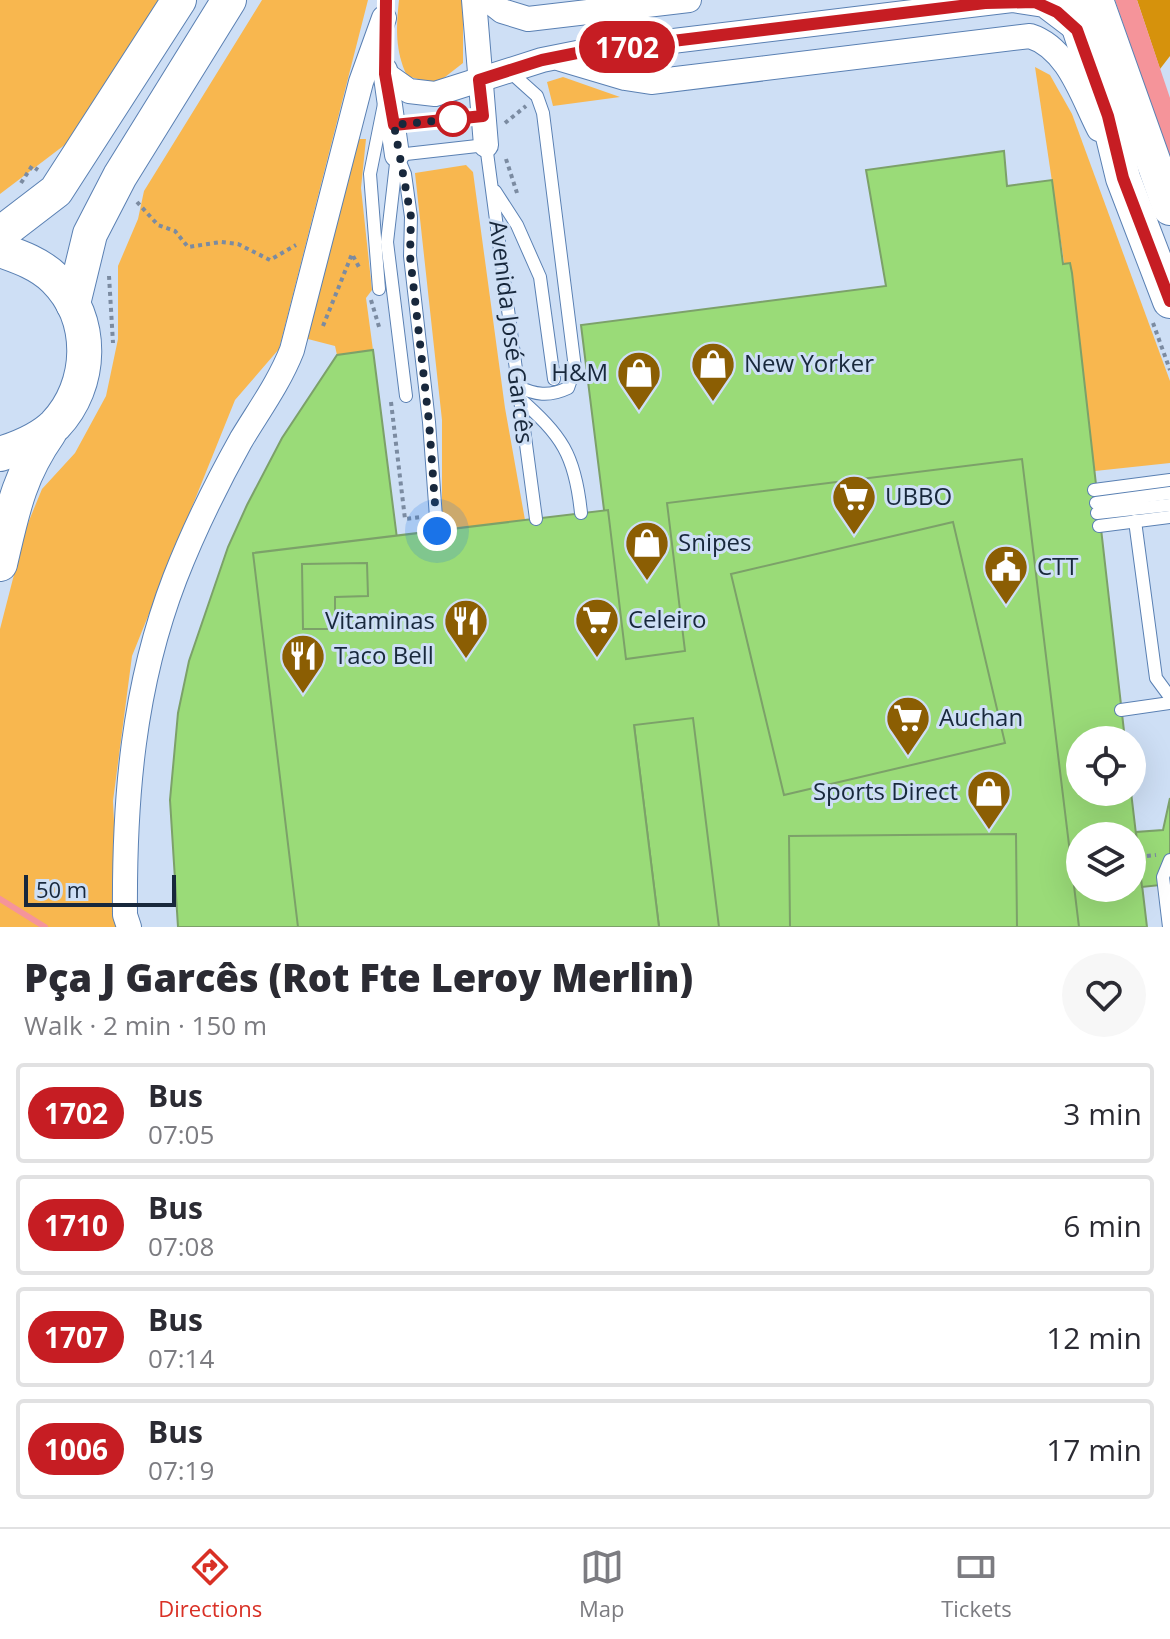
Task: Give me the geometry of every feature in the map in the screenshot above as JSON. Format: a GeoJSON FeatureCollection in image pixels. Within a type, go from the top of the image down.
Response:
{"type":"FeatureCollection","features":[{"type":"Feature","properties":{"kind":"main road"},"geometry":{"type":"LineString","coordinates":[[0,234],[56,191],[179,0]]}},
{"type":"Feature","properties":{"kind":"main road"},"geometry":{"type":"LineString","coordinates":[[73,304],[90,234],[114,187],[229,0]]}},
{"type":"Feature","properties":{"kind":"main road"},"geometry":{"type":"LineString","coordinates":[[1096,0],[1170,208]]}},
{"type":"Feature","properties":{"kind":"main road"},"geometry":{"type":"LineString","coordinates":[[1074,15],[1108,116],[1123,178],[1170,301]]}},
{"type":"Feature","properties":{"kind":"main road"},"geometry":{"type":"LineString","coordinates":[[0,250],[29,260],[55,279],[73,304],[84,335],[84,368],[73,400],[28,463],[16,491],[2,557]]}},
{"type":"Feature","properties":{"kind":"main road"},"geometry":{"type":"LineString","coordinates":[[0,454],[26,445],[54,427]]}},
{"type":"Feature","properties":{"kind":"street"},"geometry":{"type":"LineString","coordinates":[[474,0],[483,116],[499,144]]}},
{"type":"Feature","properties":{"kind":"street"},"geometry":{"type":"LineString","coordinates":[[488,0],[502,11],[528,19],[689,0]]}},
{"type":"Feature","properties":{"kind":"street"},"geometry":{"type":"LineString","coordinates":[[386,83],[424,94],[555,57],[1012,0],[1044,5],[1074,15]]}},
{"type":"Feature","properties":{"kind":"street"},"geometry":{"type":"LineString","coordinates":[[385,9],[386,83],[397,155]]}},
{"type":"Feature","properties":{"kind":"street"},"geometry":{"type":"LineString","coordinates":[[129,927],[124,823],[138,699],[175,578],[240,443],[282,375],[292,350],[361,82],[385,9]]}},
{"type":"Feature","properties":{"kind":"street"},"geometry":{"type":"LineString","coordinates":[[555,57],[625,78],[651,82],[1030,36],[1059,53],[1123,178]]}},
{"type":"Feature","properties":{"kind":"lane"},"geometry":{"type":"LineString","coordinates":[[508,70],[537,96],[543,113],[575,368],[574,380],[558,393],[518,391]]}},
{"type":"Feature","properties":{"kind":"lane"},"geometry":{"type":"LineString","coordinates":[[373,289],[370,174],[386,83]]}},
{"type":"Feature","properties":{"kind":"lane"},"geometry":{"type":"LineString","coordinates":[[394,125],[483,116]]}},
{"type":"Feature","properties":{"kind":"lane"},"geometry":{"type":"LineString","coordinates":[[397,155],[499,144]]}},
{"type":"Feature","properties":{"kind":"lane","name":"Avenida José Garcês"},"geometry":{"type":"LineString","coordinates":[[499,144],[492,186],[536,519]]}},
{"type":"Feature","properties":{"kind":"lane"},"geometry":{"type":"LineString","coordinates":[[397,155],[387,242],[406,396]]}},
{"type":"Feature","properties":{"kind":"lane"},"geometry":{"type":"LineString","coordinates":[[397,155],[405,174],[411,217],[410,256],[437,531]]}},
{"type":"Feature","properties":{"kind":"lane"},"geometry":{"type":"LineString","coordinates":[[492,186],[517,225],[536,266],[554,379]]}},
{"type":"Feature","properties":{"kind":"lane"},"geometry":{"type":"LineString","coordinates":[[518,391],[566,446],[577,477],[581,513]]}},
{"type":"Feature","properties":{"kind":"lane"},"geometry":{"type":"LineString","coordinates":[[1096,508],[1170,480]]}},
{"type":"Feature","properties":{"kind":"lane"},"geometry":{"type":"LineString","coordinates":[[1096,508],[1170,493]]}},
{"type":"Feature","properties":{"kind":"lane"},"geometry":{"type":"LineString","coordinates":[[1096,508],[1170,505]]}},
{"type":"Feature","properties":{"kind":"lane"},"geometry":{"type":"LineString","coordinates":[[1096,508],[1135,521],[1170,517]]}},
{"type":"Feature","properties":{"kind":"lane"},"geometry":{"type":"LineString","coordinates":[[1121,710],[1170,700],[1156,678],[1135,521]]}},
{"type":"Feature","properties":{"kind":"lane"},"geometry":{"type":"LineString","coordinates":[[1169,927],[1165,866],[1170,860]]}},
{"type":"Feature","properties":{"kind":"path"},"geometry":{"type":"LineString","coordinates":[[520,201],[499,144],[503,125],[537,96]]}},
{"type":"Feature","properties":{"kind":"path"},"geometry":{"type":"LineString","coordinates":[[133,197],[158,225],[175,231],[188,247],[221,242],[238,244],[265,260],[297,244],[317,248]]}},
{"type":"Feature","properties":{"kind":"path"},"geometry":{"type":"LineString","coordinates":[[292,350],[311,354],[352,254],[362,275]]}},
{"type":"Feature","properties":{"kind":"path"},"geometry":{"type":"LineString","coordinates":[[373,289],[383,340]]}},
{"type":"Feature","properties":{"kind":"path"},"geometry":{"type":"LineString","coordinates":[[391,400],[405,519],[436,516]]}},
{"type":"Feature","properties":{"kind":"shaded area"},"geometry":{"type":"Polygon","coordinates":[[[0,0],[162,0],[83,131],[0,194],[0,0]]]}},
{"type":"Feature","properties":{"kind":"shaded area"},"geometry":{"type":"Polygon","coordinates":[[[262,0],[368,0],[279,349],[235,400],[132,656],[113,801],[119,927],[0,927],[0,629],[26,528],[42,489],[75,453],[106,396],[118,339],[118,266],[138,219],[144,191],[262,0]]]}},
{"type":"Feature","properties":{"kind":"shaded area"},"geometry":{"type":"Polygon","coordinates":[[[399,0],[463,0],[463,63],[436,84],[407,76],[397,39],[399,0]]]}},
{"type":"Feature","properties":{"kind":"shaded area"},"geometry":{"type":"Polygon","coordinates":[[[1115,0],[1137,0],[1170,98],[1170,159],[1115,0]]]}},
{"type":"Feature","properties":{"kind":"shaded area"},"geometry":{"type":"Polygon","coordinates":[[[1137,0],[1170,0],[1170,56],[1160,69],[1137,0]]]}},
{"type":"Feature","properties":{"kind":"shaded area"},"geometry":{"type":"Polygon","coordinates":[[[1035,67],[1050,75],[1072,114],[1170,381],[1170,463],[1095,471],[1035,67]]]}},
{"type":"Feature","properties":{"kind":"shaded area"},"geometry":{"type":"Polygon","coordinates":[[[563,77],[620,97],[553,106],[547,82],[563,77]]]}},
{"type":"Feature","properties":{"kind":"shaded area"},"geometry":{"type":"Polygon","coordinates":[[[359,139],[366,139],[361,188],[372,290],[366,298],[373,350],[337,355],[335,346],[304,338],[359,139]]]}},
{"type":"Feature","properties":{"kind":"shaded area"},"geometry":{"type":"Polygon","coordinates":[[[466,165],[473,172],[505,408],[525,520],[450,530],[442,511],[442,420],[415,173],[466,165]]]}},
{"type":"Feature","properties":{"kind":"building","name":"UBBO"},"geometry":{"type":"Polygon","coordinates":[[[1004,151],[1007,186],[1052,180],[1063,264],[1070,263],[1072,273],[1123,726],[1066,726],[1066,806],[1133,806],[1135,822],[1066,822],[1066,902],[1144,902],[1147,927],[659,927],[634,725],[336,727],[338,871],[351,927],[178,927],[170,800],[178,713],[189,661],[228,547],[247,505],[282,438],[337,355],[373,350],[407,617],[614,590],[581,325],[886,286],[866,170],[1004,151]]]}},
{"type":"Feature","properties":{"kind":"building"},"geometry":{"type":"Polygon","coordinates":[[[1022,459],[1066,822],[1066,902],[1076,902],[1079,927],[1017,927],[1016,834],[789,836],[790,927],[719,927],[693,718],[634,725],[659,927],[298,927],[253,553],[608,510],[626,659],[685,651],[667,503],[1022,459]],[[953,522],[731,574],[784,795],[1005,743],[953,522]],[[367,563],[302,564],[303,629],[335,629],[335,597],[368,596],[367,563]]]}},
{"type":"Feature","properties":{"kind":"building"},"geometry":{"type":"Polygon","coordinates":[[[1170,798],[1170,884],[1146,887],[1146,831],[1163,830],[1170,798]]]}},
{"type":"Feature","properties":{"kind":"waterway"},"geometry":{"type":"LineString","coordinates":[[0,899],[45,927]]}},
{"type":"Feature","properties":{"kind":"bus line","name":"1702"},"geometry":{"type":"LineString","coordinates":[[386,0],[385,74],[394,125],[483,116],[479,80],[542,60],[582,52],[1012,0],[1044,5],[1077,30],[1108,116],[1123,178],[1170,301]]}},
{"type":"Feature","properties":{"kind":"place","name":"New Yorker"},"geometry":{"type":"Point","coordinates":[713,403]}},
{"type":"Feature","properties":{"kind":"place","name":"H&M"},"geometry":{"type":"Point","coordinates":[639,412]}},
{"type":"Feature","properties":{"kind":"place","name":"UBBO"},"geometry":{"type":"Point","coordinates":[854,536]}},
{"type":"Feature","properties":{"kind":"place","name":"Snipes"},"geometry":{"type":"Point","coordinates":[647,582]}},
{"type":"Feature","properties":{"kind":"place","name":"CTT"},"geometry":{"type":"Point","coordinates":[1006,606]}},
{"type":"Feature","properties":{"kind":"place","name":"Celeiro"},"geometry":{"type":"Point","coordinates":[597,659]}},
{"type":"Feature","properties":{"kind":"place","name":"Vitaminas"},"geometry":{"type":"Point","coordinates":[466,660]}},
{"type":"Feature","properties":{"kind":"place","name":"Taco Bell"},"geometry":{"type":"Point","coordinates":[303,695]}},
{"type":"Feature","properties":{"kind":"place","name":"Auchan"},"geometry":{"type":"Point","coordinates":[908,757]}},
{"type":"Feature","properties":{"kind":"place","name":"Sports Direct"},"geometry":{"type":"Point","coordinates":[989,831]}},
{"type":"Feature","properties":{"kind":"route"},"geometry":{"type":"LineString","coordinates":[[437,531],[429,422],[410,256],[411,217],[405,174],[397,155],[394,125],[453,119]]}}]}
